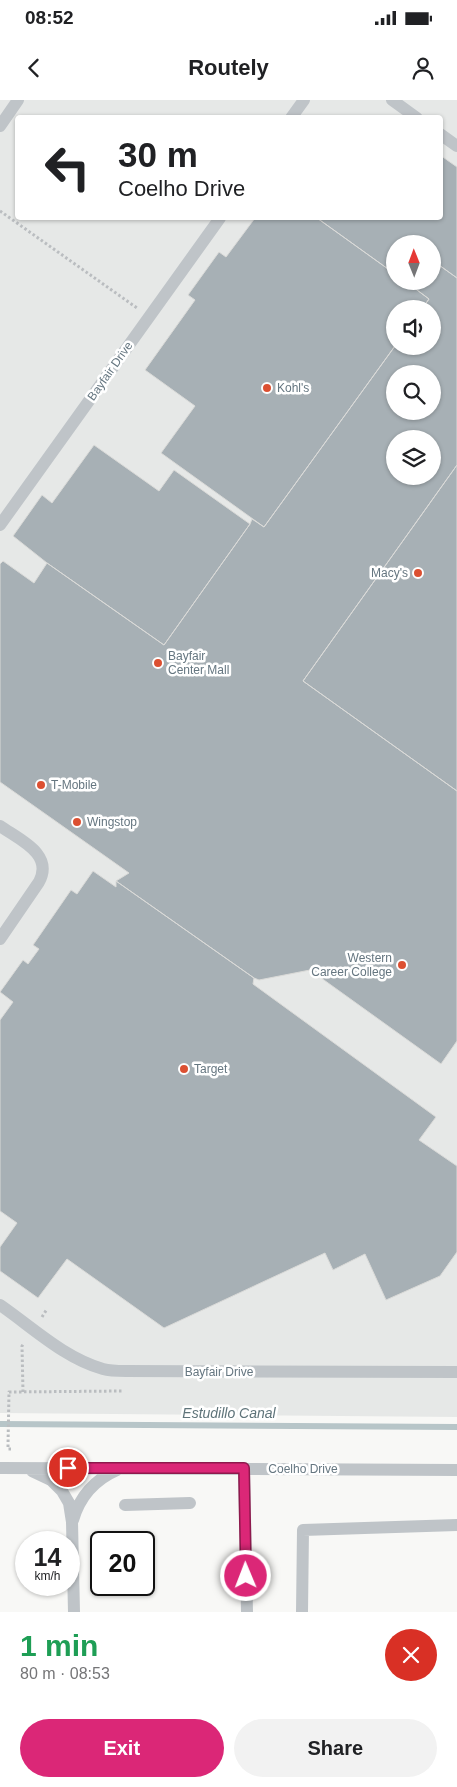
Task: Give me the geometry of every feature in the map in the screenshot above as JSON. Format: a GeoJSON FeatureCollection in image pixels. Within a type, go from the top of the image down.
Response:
{"type":"FeatureCollection","features":[{"type":"Feature","properties":{"kind":"lane"},"geometry":{"type":"LineString","coordinates":[[0,126],[18,100]]}},
{"type":"Feature","properties":{"kind":"lane"},"geometry":{"type":"LineString","coordinates":[[293,115],[304,100]]}},
{"type":"Feature","properties":{"kind":"lane"},"geometry":{"type":"LineString","coordinates":[[392,100],[413,115]]}},
{"type":"Feature","properties":{"kind":"lane"},"geometry":{"type":"LineString","coordinates":[[443,136],[457,146]]}},
{"type":"Feature","properties":{"kind":"lane","name":"Bayfair Drive"},"geometry":{"type":"LineString","coordinates":[[0,525],[219,220]]}},
{"type":"Feature","properties":{"kind":"lane"},"geometry":{"type":"LineString","coordinates":[[0,826],[41,857],[44,874],[0,938]]}},
{"type":"Feature","properties":{"kind":"lane","name":"Bayfair Drive"},"geometry":{"type":"LineString","coordinates":[[0,1305],[68,1353],[104,1370],[146,1372],[457,1372]]}},
{"type":"Feature","properties":{"kind":"lane","name":"Coelho Drive"},"geometry":{"type":"LineString","coordinates":[[0,1468],[457,1470]]}},
{"type":"Feature","properties":{"kind":"lane"},"geometry":{"type":"LineString","coordinates":[[24,1468],[45,1476],[62,1491],[69,1503],[72,1522],[74,1612]]}},
{"type":"Feature","properties":{"kind":"lane"},"geometry":{"type":"LineString","coordinates":[[72,1522],[77,1506],[94,1483],[107,1474],[121,1468]]}},
{"type":"Feature","properties":{"kind":"lane"},"geometry":{"type":"LineString","coordinates":[[244,1468],[247,1612]]}},
{"type":"Feature","properties":{"kind":"lane"},"geometry":{"type":"LineString","coordinates":[[125,1505],[190,1503]]}},
{"type":"Feature","properties":{"kind":"lane"},"geometry":{"type":"LineString","coordinates":[[302,1612],[304,1530],[457,1524]]}},
{"type":"Feature","properties":{"kind":"path"},"geometry":{"type":"LineString","coordinates":[[0,211],[149,316]]}},
{"type":"Feature","properties":{"kind":"path"},"geometry":{"type":"LineString","coordinates":[[8,1445],[9,1392],[123,1392]]}},
{"type":"Feature","properties":{"kind":"shaded area"},"geometry":{"type":"Polygon","coordinates":[[[0,100],[457,100],[457,1417],[0,1413],[0,100]]]}},
{"type":"Feature","properties":{"kind":"building"},"geometry":{"type":"Polygon","coordinates":[[[443,157],[457,167],[457,278],[441,266],[441,235],[386,235],[386,268],[320,220],[443,220],[443,157]]]}},
{"type":"Feature","properties":{"kind":"building","name":"Kohl's"},"geometry":{"type":"Polygon","coordinates":[[[254,220],[320,220],[386,268],[386,290],[417,290],[429,299],[386,300],[386,355],[388,355],[264,527],[161,453],[195,406],[145,370],[195,300],[188,295],[219,252],[226,257],[254,220]]]}},
{"type":"Feature","properties":{"kind":"building","name":"Bayfair Center Mall"},"geometry":{"type":"Polygon","coordinates":[[[441,266],[457,278],[457,465],[303,681],[457,791],[457,1041],[441,1064],[310,970],[259,980],[254,978],[116,881],[129,873],[0,782],[0,564],[3,561],[34,583],[47,563],[164,645],[252,519],[264,527],[388,355],[441,355],[441,300],[429,299],[417,290],[441,290],[441,266]]]}},
{"type":"Feature","properties":{"kind":"building"},"geometry":{"type":"Polygon","coordinates":[[[94,445],[159,491],[174,470],[250,524],[164,645],[47,563],[13,536],[42,495],[52,503],[94,445]]]}},
{"type":"Feature","properties":{"kind":"building","name":"Macy's"},"geometry":{"type":"Polygon","coordinates":[[[457,465],[457,791],[303,681],[457,465]]]}},
{"type":"Feature","properties":{"kind":"building","name":"Target"},"geometry":{"type":"Polygon","coordinates":[[[93,871],[116,887],[116,881],[254,978],[253,984],[436,1117],[419,1140],[457,1166],[457,1252],[440,1276],[386,1300],[365,1254],[333,1270],[325,1253],[164,1328],[67,1259],[38,1298],[0,1271],[0,1247],[17,1223],[0,1211],[0,1020],[13,1002],[0,992],[23,960],[28,964],[39,949],[33,945],[71,890],[77,894],[93,871]]]}},
{"type":"Feature","properties":{"kind":"waterway","name":"Estudillo Canal"},"geometry":{"type":"LineString","coordinates":[[0,1424],[457,1427]]}},
{"type":"Feature","properties":{"kind":"place","name":"Kohl's"},"geometry":{"type":"Point","coordinates":[267,388]}},
{"type":"Feature","properties":{"kind":"place","name":"Macy's"},"geometry":{"type":"Point","coordinates":[418,573]}},
{"type":"Feature","properties":{"kind":"place","name":"Bayfair Center Mall"},"geometry":{"type":"Point","coordinates":[158,663]}},
{"type":"Feature","properties":{"kind":"place","name":"T-Mobile"},"geometry":{"type":"Point","coordinates":[41,785]}},
{"type":"Feature","properties":{"kind":"place","name":"Wingstop"},"geometry":{"type":"Point","coordinates":[77,822]}},
{"type":"Feature","properties":{"kind":"place","name":"Western Career College"},"geometry":{"type":"Point","coordinates":[402,965]}},
{"type":"Feature","properties":{"kind":"place","name":"Target"},"geometry":{"type":"Point","coordinates":[184,1069]}},
{"type":"Feature","properties":{"kind":"route"},"geometry":{"type":"LineString","coordinates":[[68,1468],[244,1468],[246,1576]]}}]}
